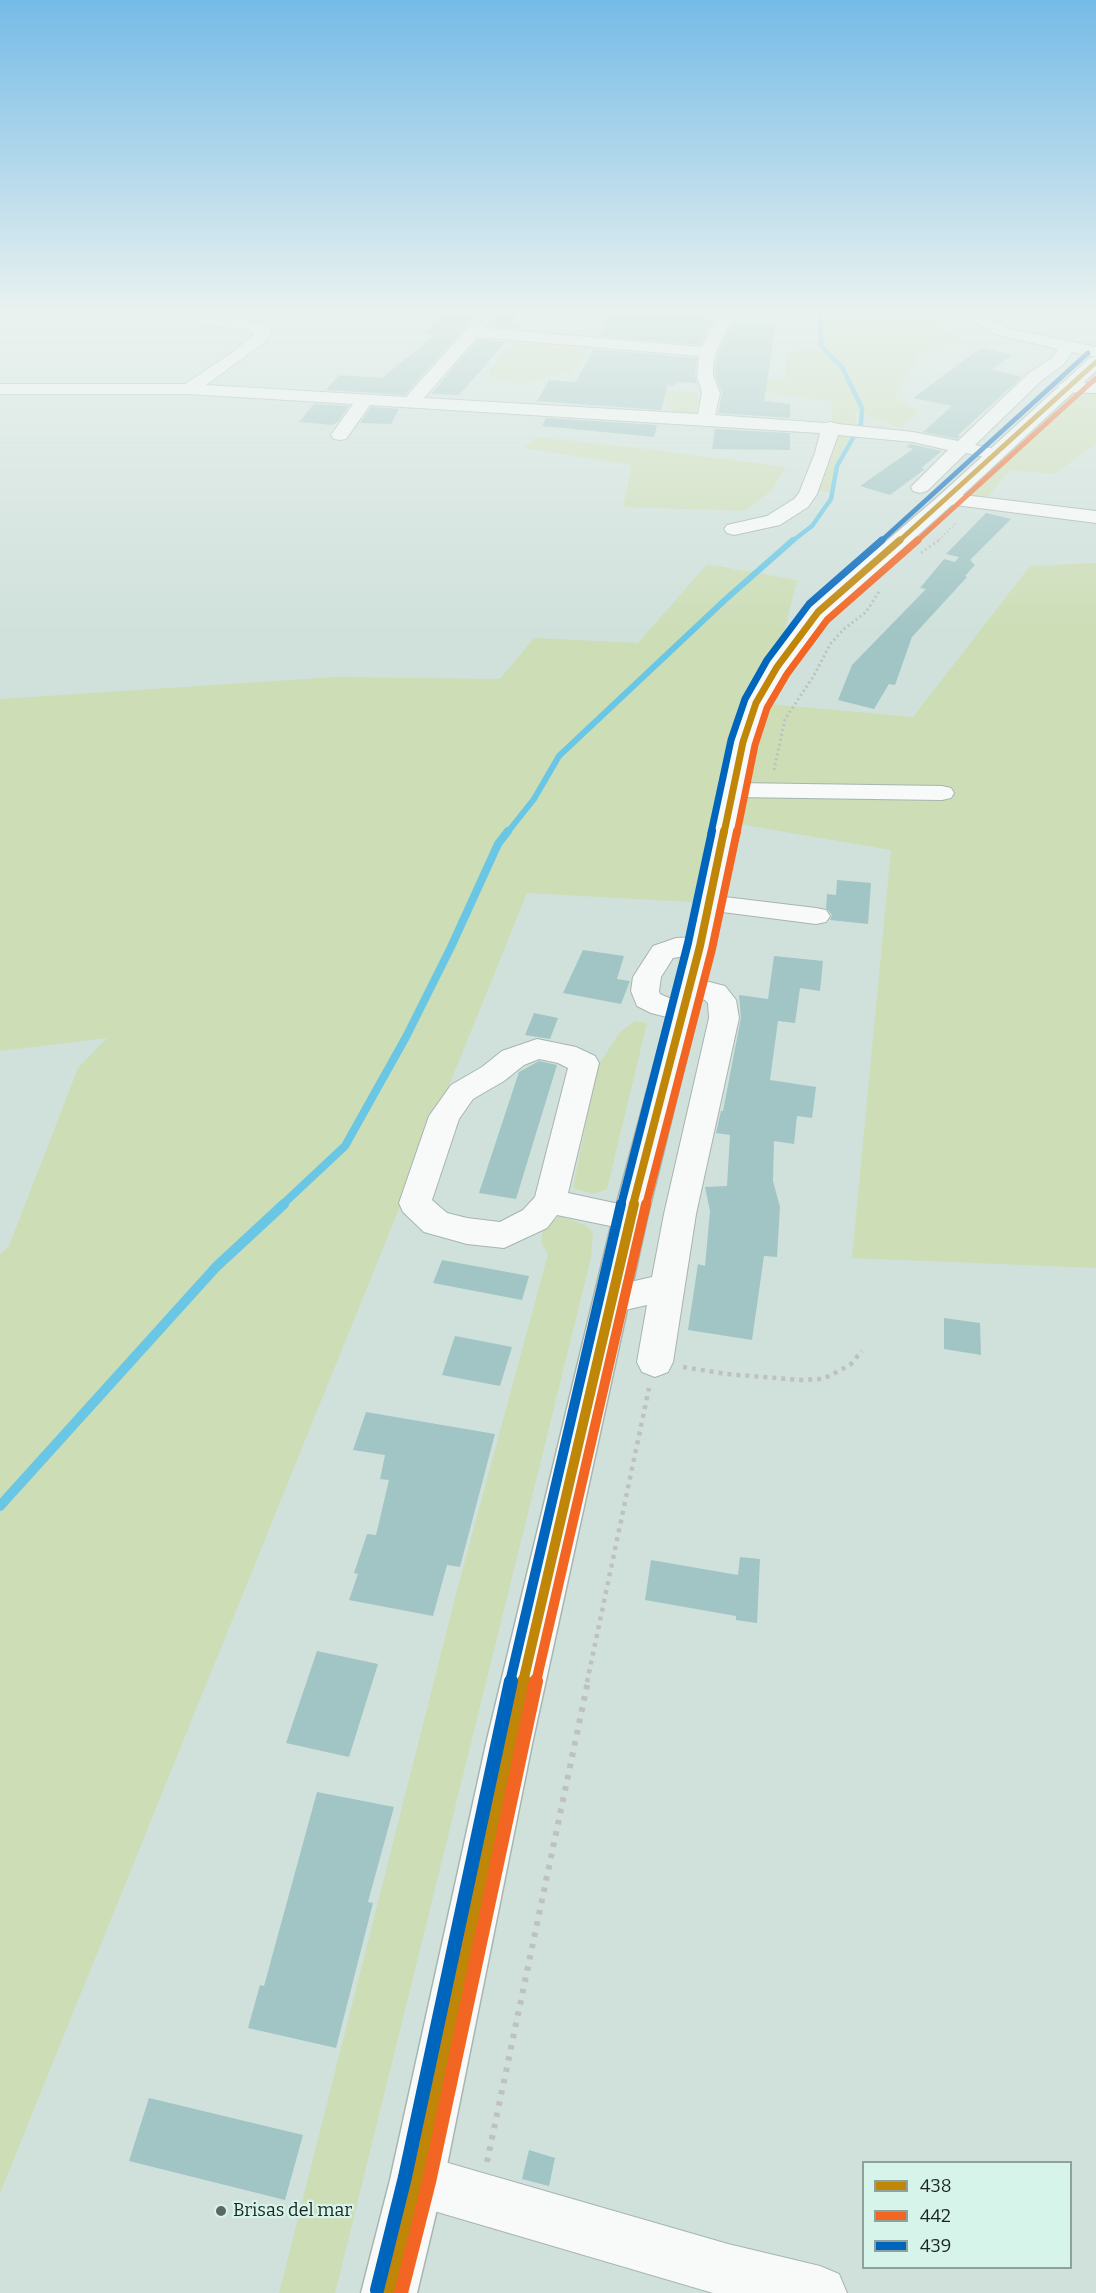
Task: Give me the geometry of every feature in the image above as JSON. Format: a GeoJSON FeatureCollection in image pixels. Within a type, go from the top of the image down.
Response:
{"type":"FeatureCollection","features":[{"type":"Feature","properties":{"kind":"highway"},"geometry":{"type":"LineString","coordinates":[[389,2293],[417,2180],[509,1744],[630,1218],[700,946],[743,742],[756,703],[777,667],[812,621],[933,493],[979,451],[1019,421]]}},
{"type":"Feature","properties":{"kind":"street"},"geometry":{"type":"LineString","coordinates":[[340,435],[350,421]]}},
{"type":"Feature","properties":{"kind":"street"},"geometry":{"type":"LineString","coordinates":[[734,421],[863,431],[979,451]]}},
{"type":"Feature","properties":{"kind":"street"},"geometry":{"type":"LineString","coordinates":[[734,529],[773,521],[801,503],[808,494],[836,428]]}},
{"type":"Feature","properties":{"kind":"street"},"geometry":{"type":"LineString","coordinates":[[933,493],[1096,517]]}},
{"type":"Feature","properties":{"kind":"street"},"geometry":{"type":"LineString","coordinates":[[734,789],[942,793]]}},
{"type":"Feature","properties":{"kind":"street"},"geometry":{"type":"LineString","coordinates":[[708,903],[816,916]]}},
{"type":"Feature","properties":{"kind":"street"},"geometry":{"type":"LineString","coordinates":[[655,1362],[680,1214],[724,1018],[722,1000],[715,993],[687,998]]}},
{"type":"Feature","properties":{"kind":"street"},"geometry":{"type":"LineString","coordinates":[[537,1049],[565,1054],[584,1063],[550,1201],[535,1219],[504,1235],[467,1232],[436,1223],[415,1203],[444,1116],[462,1092],[493,1074],[513,1058],[537,1049]]}},
{"type":"Feature","properties":{"kind":"street"},"geometry":{"type":"LineString","coordinates":[[550,1201],[630,1218]]}},
{"type":"Feature","properties":{"kind":"street"},"geometry":{"type":"LineString","coordinates":[[612,1299],[667,1287]]}},
{"type":"Feature","properties":{"kind":"street"},"geometry":{"type":"LineString","coordinates":[[417,2180],[728,2271],[820,2293]]}},
{"type":"Feature","properties":{"kind":"path"},"geometry":{"type":"LineString","coordinates":[[918,555],[942,538],[957,522],[958,514],[955,506],[933,493]]}},
{"type":"Feature","properties":{"kind":"path"},"geometry":{"type":"LineString","coordinates":[[734,789],[760,787],[772,776],[785,719],[798,697],[813,677],[831,643],[844,629],[866,612],[885,585]]}},
{"type":"Feature","properties":{"kind":"path"},"geometry":{"type":"LineString","coordinates":[[480,2198],[655,1362],[726,1374],[801,1380],[823,1378],[850,1365],[862,1351]]}},
{"type":"Feature","properties":{"kind":"green space"},"geometry":{"type":"Polygon","coordinates":[[[832,421],[856,421],[856,426],[832,424],[832,421]]]}},
{"type":"Feature","properties":{"kind":"green space"},"geometry":{"type":"Polygon","coordinates":[[[882,421],[908,421],[901,428],[882,421]]]}},
{"type":"Feature","properties":{"kind":"green space"},"geometry":{"type":"Polygon","coordinates":[[[1038,421],[1096,421],[1096,444],[1055,474],[1010,470],[986,499],[962,496],[960,492],[1038,421]]]}},
{"type":"Feature","properties":{"kind":"green space"},"geometry":{"type":"Polygon","coordinates":[[[852,432],[835,465],[830,492],[819,491],[823,470],[838,434],[852,432]]]}},
{"type":"Feature","properties":{"kind":"green space"},"geometry":{"type":"Polygon","coordinates":[[[537,437],[786,467],[772,490],[745,511],[623,507],[632,465],[522,448],[537,437]]]}},
{"type":"Feature","properties":{"kind":"green space"},"geometry":{"type":"Polygon","coordinates":[[[1096,563],[1096,1268],[852,1258],[891,850],[733,823],[708,903],[527,893],[0,2193],[0,1254],[9,1246],[78,1068],[107,1038],[0,1051],[0,699],[336,677],[500,679],[534,638],[638,643],[707,564],[797,580],[784,633],[757,703],[913,717],[1030,566],[1096,563]]]}},
{"type":"Feature","properties":{"kind":"green space"},"geometry":{"type":"Polygon","coordinates":[[[635,1021],[647,1023],[607,1189],[593,1194],[573,1188],[597,1067],[620,1032],[635,1021]]]}},
{"type":"Feature","properties":{"kind":"green space"},"geometry":{"type":"Polygon","coordinates":[[[560,1216],[585,1225],[593,1232],[591,1258],[335,2293],[279,2293],[456,1594],[548,1254],[541,1242],[543,1228],[560,1216]]]}},
{"type":"Feature","properties":{"kind":"building"},"geometry":{"type":"Polygon","coordinates":[[[300,421],[339,421],[332,425],[300,421]]]}},
{"type":"Feature","properties":{"kind":"building"},"geometry":{"type":"Polygon","coordinates":[[[361,421],[393,421],[391,424],[360,423],[361,421]]]}},
{"type":"Feature","properties":{"kind":"building"},"geometry":{"type":"Polygon","coordinates":[[[544,421],[657,425],[654,437],[542,426],[544,421]]]}},
{"type":"Feature","properties":{"kind":"building"},"geometry":{"type":"Polygon","coordinates":[[[935,421],[973,421],[958,435],[960,436],[957,439],[923,432],[935,421]]]}},
{"type":"Feature","properties":{"kind":"building"},"geometry":{"type":"Polygon","coordinates":[[[715,429],[790,433],[790,450],[712,449],[715,429]]]}},
{"type":"Feature","properties":{"kind":"building"},"geometry":{"type":"Polygon","coordinates":[[[910,444],[942,451],[921,468],[925,469],[890,495],[860,486],[913,449],[906,447],[910,444]]]}},
{"type":"Feature","properties":{"kind":"building"},"geometry":{"type":"Polygon","coordinates":[[[986,513],[1011,519],[970,560],[975,565],[965,576],[967,577],[912,637],[895,685],[889,684],[874,709],[838,700],[852,665],[926,589],[920,588],[944,559],[955,562],[959,557],[946,554],[986,513]]]}},
{"type":"Feature","properties":{"kind":"building"},"geometry":{"type":"Polygon","coordinates":[[[837,880],[871,883],[868,924],[830,920],[832,915],[826,908],[827,894],[836,895],[837,880]]]}},
{"type":"Feature","properties":{"kind":"building"},"geometry":{"type":"Polygon","coordinates":[[[583,950],[624,956],[617,979],[630,981],[621,1004],[563,993],[583,950]]]}},
{"type":"Feature","properties":{"kind":"building"},"geometry":{"type":"Polygon","coordinates":[[[774,956],[823,961],[820,991],[800,988],[795,1023],[778,1021],[770,1080],[816,1087],[812,1118],[797,1116],[794,1144],[774,1141],[773,1181],[780,1207],[777,1257],[764,1256],[752,1340],[688,1330],[698,1264],[705,1266],[710,1211],[705,1187],[727,1186],[730,1135],[716,1133],[721,1111],[723,1111],[741,1018],[739,995],[768,999],[774,956]]]}},
{"type":"Feature","properties":{"kind":"building"},"geometry":{"type":"Polygon","coordinates":[[[534,1013],[558,1018],[550,1039],[525,1035],[534,1013]]]}},
{"type":"Feature","properties":{"kind":"building"},"geometry":{"type":"Polygon","coordinates":[[[539,1061],[557,1065],[516,1199],[479,1193],[519,1072],[539,1061]]]}},
{"type":"Feature","properties":{"kind":"building"},"geometry":{"type":"Polygon","coordinates":[[[442,1260],[529,1276],[522,1300],[433,1283],[442,1260]]]}},
{"type":"Feature","properties":{"kind":"building"},"geometry":{"type":"Polygon","coordinates":[[[944,1318],[980,1323],[981,1355],[944,1349],[944,1318]]]}},
{"type":"Feature","properties":{"kind":"building"},"geometry":{"type":"Polygon","coordinates":[[[455,1336],[512,1347],[500,1386],[442,1375],[455,1336]]]}},
{"type":"Feature","properties":{"kind":"building"},"geometry":{"type":"Polygon","coordinates":[[[366,1412],[495,1434],[460,1567],[447,1565],[433,1616],[349,1600],[358,1574],[354,1573],[367,1534],[376,1535],[389,1480],[380,1479],[385,1455],[353,1450],[366,1412]]]}},
{"type":"Feature","properties":{"kind":"building"},"geometry":{"type":"Polygon","coordinates":[[[740,1557],[760,1559],[757,1623],[736,1620],[736,1616],[645,1600],[651,1560],[738,1575],[740,1557]]]}},
{"type":"Feature","properties":{"kind":"building"},"geometry":{"type":"Polygon","coordinates":[[[317,1651],[378,1664],[349,1757],[286,1743],[317,1651]]]}},
{"type":"Feature","properties":{"kind":"building"},"geometry":{"type":"Polygon","coordinates":[[[317,1792],[394,1807],[368,1902],[373,1903],[336,2048],[248,2028],[260,1985],[264,1986],[317,1792]]]}},
{"type":"Feature","properties":{"kind":"building"},"geometry":{"type":"Polygon","coordinates":[[[149,2098],[303,2135],[285,2200],[129,2161],[149,2098]]]}},
{"type":"Feature","properties":{"kind":"building"},"geometry":{"type":"Polygon","coordinates":[[[529,2150],[555,2158],[549,2186],[522,2179],[529,2150]]]}},
{"type":"Feature","properties":{"kind":"waterway"},"geometry":{"type":"LineString","coordinates":[[791,542],[812,526],[831,499],[837,466],[861,421]]}},
{"type":"Feature","properties":{"kind":"waterway"},"geometry":{"type":"LineString","coordinates":[[507,833],[534,799],[559,756],[726,599],[793,540]]}},
{"type":"Feature","properties":{"kind":"waterway"},"geometry":{"type":"LineString","coordinates":[[282,1205],[345,1146],[406,1037],[451,947],[498,844],[508,831]]}},
{"type":"Feature","properties":{"kind":"waterway"},"geometry":{"type":"LineString","coordinates":[[0,1506],[216,1267],[284,1204]]}},
{"type":"Feature","properties":{"kind":"transit line","name":"439"},"geometry":{"type":"LineString","coordinates":[[377,2290],[405,2177],[497,1741],[618,1215],[688,943],[731,740],[745,699],[767,660],[809,604],[1014,421]]}},
{"type":"Feature","properties":{"kind":"transit line","name":"438"},"geometry":{"type":"LineString","coordinates":[[389,2293],[417,2180],[509,1744],[630,1218],[700,946],[743,742],[756,703],[777,667],[818,612],[1032,421]]}},
{"type":"Feature","properties":{"kind":"transit line","name":"442"},"geometry":{"type":"LineString","coordinates":[[401,2293],[429,2182],[521,1747],[642,1221],[712,949],[755,745],[767,708],[787,674],[827,620],[955,508],[1049,421]]}},
{"type":"Feature","properties":{"kind":"place","name":"Brisas del mar"},"geometry":{"type":"Point","coordinates":[221,2211]}}]}
